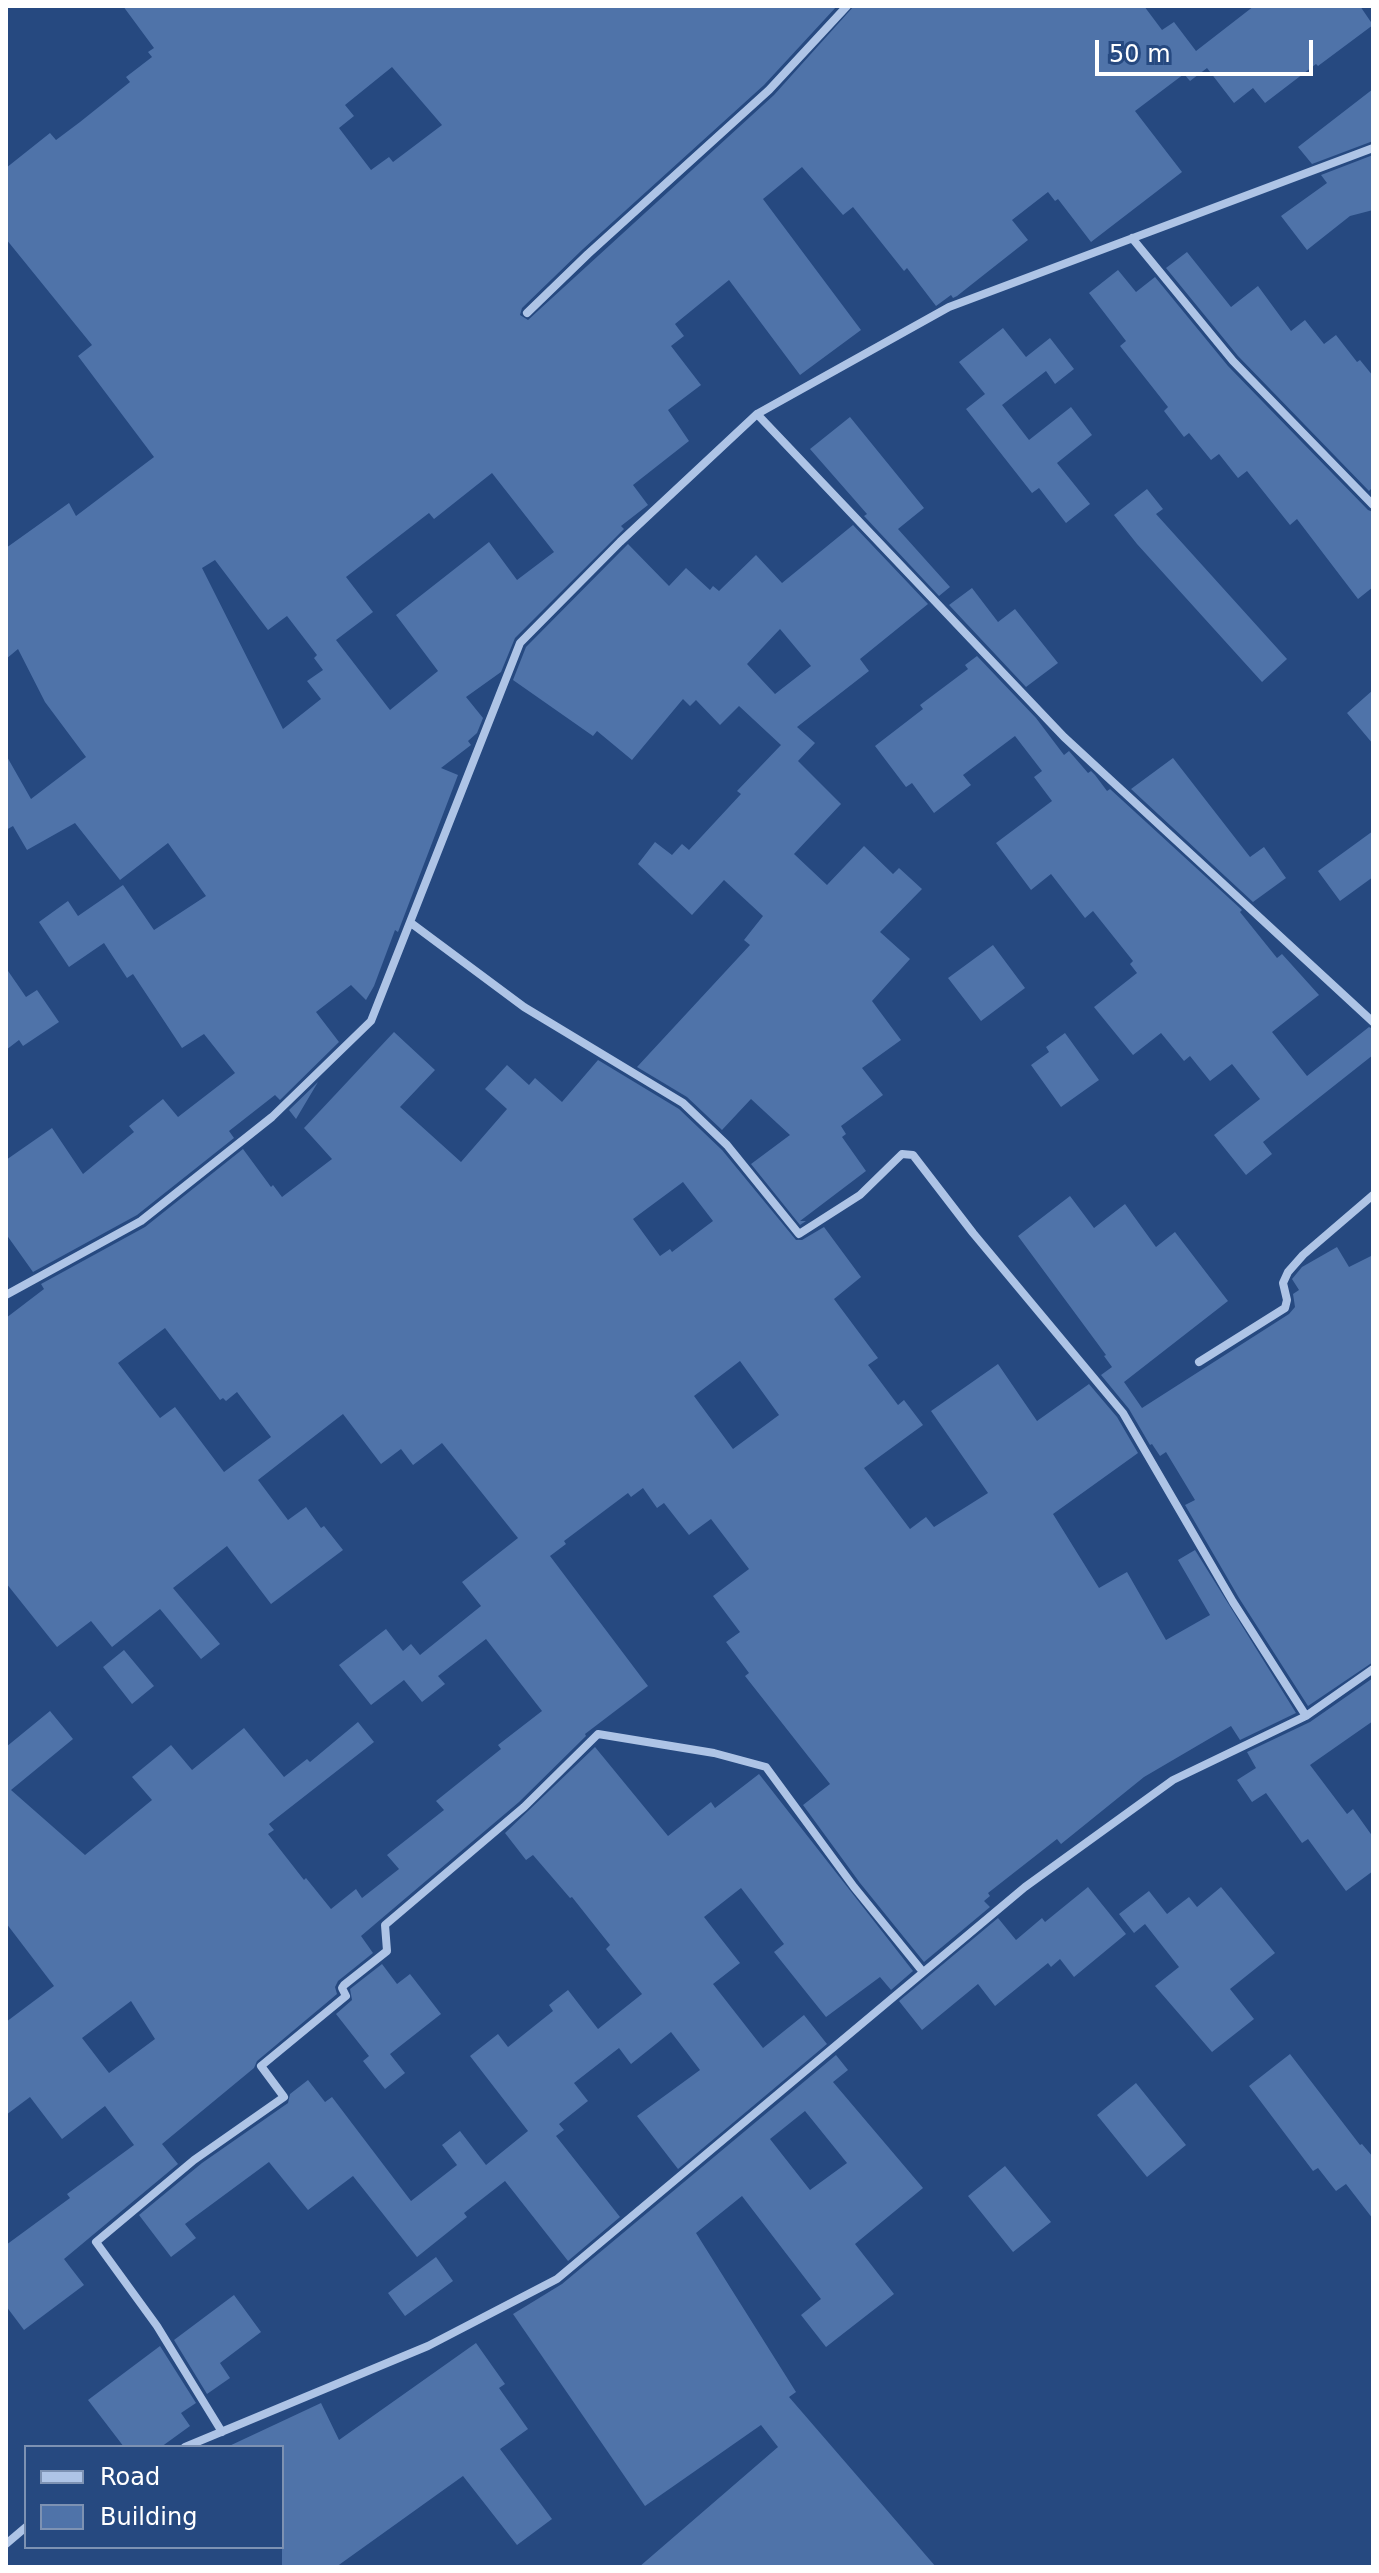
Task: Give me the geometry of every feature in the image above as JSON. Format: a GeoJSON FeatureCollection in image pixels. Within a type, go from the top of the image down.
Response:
{"type":"FeatureCollection","features":[{"type":"Feature","properties":{"kind":"street"},"geometry":{"type":"LineString","coordinates":[[527,313],[769,90],[847,6]]}},
{"type":"Feature","properties":{"kind":"street"},"geometry":{"type":"LineString","coordinates":[[6,1295],[141,1221],[272,1117],[371,1021],[520,643],[620,542],[757,414],[949,307],[1373,148]]}},
{"type":"Feature","properties":{"kind":"street"},"geometry":{"type":"LineString","coordinates":[[1132,238],[1233,361],[1373,505]]}},
{"type":"Feature","properties":{"kind":"street"},"geometry":{"type":"LineString","coordinates":[[757,414],[1064,737],[1373,1022]]}},
{"type":"Feature","properties":{"kind":"street"},"geometry":{"type":"LineString","coordinates":[[411,923],[524,1007],[683,1103],[727,1145],[799,1234],[860,1195],[902,1154],[913,1155],[1123,1413],[1233,1602],[1306,1716]]}},
{"type":"Feature","properties":{"kind":"street"},"geometry":{"type":"LineString","coordinates":[[1199,1362],[1285,1308],[1287,1300],[1283,1283],[1288,1272],[1303,1255],[1373,1195]]}},
{"type":"Feature","properties":{"kind":"street"},"geometry":{"type":"LineString","coordinates":[[190,2445],[428,2346],[557,2279],[1025,1887],[1173,1780],[1306,1716],[1373,1669]]}},
{"type":"Feature","properties":{"kind":"street"},"geometry":{"type":"LineString","coordinates":[[222,2432],[157,2326],[96,2242],[194,2160],[284,2097],[261,2066],[346,1996],[342,1988],[344,1985],[387,1951],[385,1925],[524,1807],[598,1734],[714,1753],[766,1767],[854,1887],[923,1972]]}},
{"type":"Feature","properties":{"kind":"street"},"geometry":{"type":"LineString","coordinates":[[6,2544],[24,2529]]}},
{"type":"Feature","properties":{"kind":"building"},"geometry":{"type":"Polygon","coordinates":[[[123,6],[837,6],[764,85],[522,308],[520,315],[528,320],[774,95],[854,6],[1144,6],[1162,30],[1174,22],[1196,51],[1254,6],[1360,6],[1373,25],[1265,103],[1253,88],[1234,103],[1207,68],[1190,81],[1184,74],[1135,111],[1182,172],[1091,242],[1058,199],[1055,201],[1048,192],[1012,220],[1028,240],[957,296],[953,298],[951,295],[936,306],[853,207],[843,215],[802,167],[763,199],[861,330],[800,375],[729,280],[675,324],[684,336],[671,346],[701,385],[668,410],[689,441],[633,485],[648,505],[621,526],[624,529],[515,638],[501,672],[466,697],[483,718],[477,733],[468,741],[471,745],[441,768],[458,775],[374,986],[366,1000],[351,985],[316,1012],[339,1042],[280,1100],[275,1095],[229,1131],[234,1138],[137,1215],[33,1272],[6,1234],[6,1160],[52,1128],[83,1174],[134,1132],[129,1126],[163,1099],[178,1117],[235,1073],[204,1034],[182,1048],[133,974],[127,978],[104,943],[69,967],[39,922],[68,901],[78,916],[123,885],[154,930],[206,896],[168,843],[120,880],[75,823],[27,850],[13,826],[6,830],[6,755],[31,799],[86,757],[45,702],[18,649],[6,659],[6,548],[69,503],[76,516],[154,457],[78,356],[92,345],[6,239],[6,168],[50,133],[56,140],[130,82],[126,77],[152,57],[148,52],[154,48],[123,6]],[[392,67],[345,105],[354,116],[339,128],[371,170],[389,157],[393,162],[442,125],[392,67]],[[492,473],[434,519],[429,513],[346,577],[373,612],[336,640],[390,710],[438,671],[396,615],[489,542],[517,580],[554,552],[492,473]],[[215,560],[202,568],[283,729],[321,699],[307,681],[323,670],[314,658],[317,655],[287,616],[268,630],[215,560]]]}},
{"type":"Feature","properties":{"kind":"building"},"geometry":{"type":"Polygon","coordinates":[[[1373,89],[1373,141],[1312,164],[1298,147],[1373,89]]]}},
{"type":"Feature","properties":{"kind":"building"},"geometry":{"type":"Polygon","coordinates":[[[1373,155],[1373,210],[1350,216],[1307,250],[1281,216],[1327,183],[1321,175],[1373,155]]]}},
{"type":"Feature","properties":{"kind":"building"},"geometry":{"type":"Polygon","coordinates":[[[1187,252],[1231,307],[1258,286],[1291,331],[1305,320],[1324,344],[1336,335],[1357,362],[1360,360],[1373,376],[1373,487],[1369,491],[1238,356],[1166,268],[1187,252]]]}},
{"type":"Feature","properties":{"kind":"building"},"geometry":{"type":"Polygon","coordinates":[[[1118,270],[1136,292],[1155,277],[1228,366],[1373,512],[1373,587],[1358,599],[1297,519],[1290,525],[1247,471],[1238,478],[1219,454],[1211,460],[1189,433],[1184,437],[1164,411],[1168,407],[1120,346],[1126,341],[1089,293],[1118,270]]]}},
{"type":"Feature","properties":{"kind":"building"},"geometry":{"type":"Polygon","coordinates":[[[1003,328],[1026,357],[1050,338],[1074,369],[1055,384],[1046,371],[1002,405],[1029,440],[1071,407],[1092,435],[1057,463],[1090,504],[1066,523],[1039,488],[1032,493],[966,409],[985,394],[959,362],[1003,328]]]}},
{"type":"Feature","properties":{"kind":"building"},"geometry":{"type":"Polygon","coordinates":[[[850,417],[924,508],[898,529],[950,587],[939,596],[864,516],[867,514],[810,449],[850,417]]]}},
{"type":"Feature","properties":{"kind":"building"},"geometry":{"type":"Polygon","coordinates":[[[1147,489],[1163,509],[1156,514],[1287,659],[1262,682],[1114,515],[1147,489]]]}},
{"type":"Feature","properties":{"kind":"building"},"geometry":{"type":"Polygon","coordinates":[[[853,525],[928,604],[860,659],[869,671],[797,727],[815,743],[798,761],[841,804],[794,854],[827,885],[864,846],[893,874],[899,868],[922,889],[880,932],[910,959],[872,1001],[901,1040],[862,1068],[883,1095],[841,1126],[846,1134],[842,1137],[866,1171],[800,1221],[806,1221],[800,1225],[751,1164],[790,1135],[751,1099],[722,1130],[687,1097],[637,1067],[750,945],[744,940],[763,916],[724,880],[692,915],[638,864],[655,842],[672,855],[682,844],[689,850],[741,794],[737,791],[781,745],[739,706],[720,725],[696,700],[690,706],[683,699],[632,760],[597,731],[593,736],[513,680],[526,647],[628,544],[669,586],[686,568],[710,590],[713,586],[719,591],[756,555],[782,583],[853,525]],[[780,629],[747,664],[775,694],[811,666],[780,629]]]}},
{"type":"Feature","properties":{"kind":"building"},"geometry":{"type":"Polygon","coordinates":[[[972,588],[998,622],[1015,609],[1058,663],[1026,687],[949,605],[972,588]]]}},
{"type":"Feature","properties":{"kind":"building"},"geometry":{"type":"Polygon","coordinates":[[[977,656],[1036,718],[1064,755],[1069,751],[1107,791],[1110,789],[1242,910],[1240,912],[1277,958],[1282,954],[1319,995],[1272,1032],[1307,1076],[1369,1027],[1373,1029],[1373,1055],[1263,1142],[1272,1154],[1246,1175],[1214,1135],[1260,1099],[1232,1064],[1210,1081],[1190,1056],[1184,1061],[1161,1033],[1133,1055],[1094,1007],[1137,973],[1130,964],[1133,961],[1093,911],[1085,918],[1051,874],[1031,890],[996,843],[1052,801],[1034,777],[1042,771],[1015,736],[963,775],[971,785],[934,813],[912,783],[906,787],[875,746],[923,709],[920,705],[968,669],[965,665],[977,656]]]}},
{"type":"Feature","properties":{"kind":"building"},"geometry":{"type":"Polygon","coordinates":[[[1373,690],[1373,744],[1347,713],[1373,690]]]}},
{"type":"Feature","properties":{"kind":"building"},"geometry":{"type":"Polygon","coordinates":[[[1173,758],[1250,857],[1264,847],[1286,878],[1253,902],[1131,789],[1173,758]]]}},
{"type":"Feature","properties":{"kind":"building"},"geometry":{"type":"Polygon","coordinates":[[[1373,831],[1373,877],[1340,901],[1318,871],[1373,831]]]}},
{"type":"Feature","properties":{"kind":"building"},"geometry":{"type":"Polygon","coordinates":[[[993,945],[1025,988],[981,1021],[948,978],[993,945]]]}},
{"type":"Feature","properties":{"kind":"building"},"geometry":{"type":"Polygon","coordinates":[[[6,968],[26,997],[37,990],[59,1022],[23,1046],[19,1040],[6,1050],[6,968]]]}},
{"type":"Feature","properties":{"kind":"building"},"geometry":{"type":"Polygon","coordinates":[[[394,1032],[435,1070],[400,1107],[461,1162],[507,1109],[485,1089],[507,1065],[529,1085],[535,1078],[562,1102],[598,1060],[679,1109],[722,1150],[796,1240],[802,1240],[824,1227],[861,1277],[834,1299],[878,1358],[868,1365],[898,1405],[904,1400],[923,1425],[864,1468],[910,1529],[926,1517],[934,1527],[988,1493],[931,1411],[998,1364],[1037,1421],[1089,1384],[1117,1417],[1138,1453],[1053,1514],[1099,1588],[1127,1572],[1166,1640],[1210,1615],[1178,1560],[1195,1550],[1296,1713],[1240,1740],[1231,1726],[1144,1777],[1061,1844],[1057,1839],[988,1893],[990,1896],[984,1901],[990,1907],[924,1962],[860,1883],[803,1805],[830,1784],[745,1676],[749,1673],[726,1642],[740,1632],[713,1596],[749,1569],[711,1519],[689,1535],[664,1503],[657,1508],[643,1488],[631,1497],[628,1493],[564,1541],[566,1544],[550,1556],[648,1686],[585,1734],[519,1802],[361,1936],[373,1953],[338,1981],[335,1987],[337,1994],[162,2144],[178,2164],[64,2259],[84,2285],[24,2330],[6,2306],[6,2245],[70,2198],[67,2194],[134,2145],[105,2106],[62,2139],[30,2097],[6,2115],[6,2022],[54,1986],[6,1923],[6,1747],[50,1711],[73,1739],[11,1790],[85,1855],[152,1800],[132,1777],[171,1745],[192,1770],[244,1728],[284,1777],[307,1759],[310,1762],[358,1722],[374,1742],[269,1824],[274,1830],[268,1834],[331,1909],[356,1889],[362,1898],[399,1869],[387,1855],[444,1810],[436,1801],[501,1749],[498,1745],[542,1711],[486,1639],[438,1676],[445,1684],[422,1702],[404,1680],[371,1705],[339,1665],[386,1629],[403,1651],[411,1644],[420,1655],[481,1606],[462,1582],[518,1538],[442,1443],[413,1465],[401,1449],[381,1464],[343,1414],[258,1480],[288,1520],[306,1507],[343,1550],[271,1604],[227,1546],[173,1588],[220,1644],[201,1659],[160,1609],[112,1647],[91,1621],[57,1647],[6,1583],[6,1318],[44,1289],[41,1284],[145,1227],[243,1149],[282,1197],[332,1159],[304,1128],[394,1032]],[[683,1182],[633,1219],[660,1256],[670,1249],[672,1252],[713,1221],[683,1182]],[[165,1328],[118,1363],[160,1418],[175,1407],[224,1472],[271,1437],[237,1392],[226,1401],[223,1398],[220,1400],[165,1328]],[[740,1361],[694,1396],[733,1449],[779,1415],[740,1361]],[[131,2001],[82,2038],[109,2073],[155,2039],[131,2001]]]}},
{"type":"Feature","properties":{"kind":"building"},"geometry":{"type":"Polygon","coordinates":[[[1065,1033],[1099,1080],[1061,1107],[1031,1065],[1049,1052],[1046,1047],[1065,1033]]]}},
{"type":"Feature","properties":{"kind":"building"},"geometry":{"type":"Polygon","coordinates":[[[318,1082],[296,1119],[289,1110],[318,1082]]]}},
{"type":"Feature","properties":{"kind":"building"},"geometry":{"type":"Polygon","coordinates":[[[1070,1196],[1094,1228],[1125,1204],[1156,1247],[1175,1232],[1228,1301],[1124,1382],[1142,1408],[1289,1314],[1295,1307],[1293,1294],[1299,1290],[1292,1279],[1302,1267],[1337,1247],[1349,1267],[1373,1255],[1373,1662],[1308,1706],[1239,1598],[1185,1505],[1195,1500],[1166,1452],[1160,1456],[1150,1445],[1129,1409],[1101,1375],[1112,1367],[1106,1355],[1018,1236],[1070,1196]]]}},
{"type":"Feature","properties":{"kind":"building"},"geometry":{"type":"Polygon","coordinates":[[[124,1650],[154,1686],[132,1704],[103,1667],[124,1650]]]}},
{"type":"Feature","properties":{"kind":"building"},"geometry":{"type":"Polygon","coordinates":[[[1373,1678],[1373,1721],[1310,1765],[1347,1814],[1353,1809],[1373,1837],[1373,1871],[1346,1891],[1308,1839],[1302,1843],[1266,1793],[1252,1802],[1237,1780],[1256,1768],[1247,1752],[1310,1722],[1373,1678]]]}},
{"type":"Feature","properties":{"kind":"building"},"geometry":{"type":"Polygon","coordinates":[[[595,1747],[668,1836],[711,1802],[715,1808],[759,1774],[913,1971],[891,1990],[880,1977],[826,2017],[774,1952],[784,1944],[741,1888],[704,1917],[740,1963],[713,1984],[763,2048],[804,2015],[827,2044],[678,2169],[637,2116],[700,2070],[671,2032],[631,2064],[619,2048],[574,2083],[588,2101],[559,2124],[564,2130],[556,2136],[620,2217],[568,2261],[505,2181],[464,2213],[467,2217],[417,2257],[353,2176],[308,2210],[269,2162],[185,2224],[196,2238],[171,2257],[139,2215],[202,2163],[288,2103],[290,2094],[308,2080],[325,2102],[332,2097],[411,2201],[457,2165],[442,2145],[460,2131],[486,2165],[528,2131],[470,2056],[498,2034],[508,2047],[553,2011],[549,2005],[568,1990],[598,2029],[642,1994],[606,1949],[610,1945],[572,1897],[533,1855],[526,1860],[505,1833],[595,1747]]]}},
{"type":"Feature","properties":{"kind":"building"},"geometry":{"type":"Polygon","coordinates":[[[1088,1887],[1126,1934],[1074,1977],[1060,1959],[1051,1967],[1048,1963],[995,2006],[978,1984],[922,2030],[899,2001],[998,1918],[1016,1940],[1042,1918],[1045,1922],[1088,1887]]]}},
{"type":"Feature","properties":{"kind":"building"},"geometry":{"type":"Polygon","coordinates":[[[1221,1887],[1275,1953],[1230,1989],[1254,2019],[1212,2052],[1155,1986],[1179,1967],[1145,1924],[1134,1933],[1119,1914],[1149,1891],[1167,1914],[1189,1897],[1197,1907],[1221,1887]]]}},
{"type":"Feature","properties":{"kind":"building"},"geometry":{"type":"Polygon","coordinates":[[[382,1964],[397,1984],[410,1974],[441,2014],[390,2054],[405,2073],[385,2089],[363,2061],[369,2056],[336,2014],[352,2000],[350,1989],[382,1964]]]}},
{"type":"Feature","properties":{"kind":"building"},"geometry":{"type":"Polygon","coordinates":[[[1290,2054],[1360,2145],[1373,2157],[1373,2219],[1346,2184],[1336,2191],[1318,2168],[1313,2171],[1249,2086],[1290,2054]]]}},
{"type":"Feature","properties":{"kind":"building"},"geometry":{"type":"Polygon","coordinates":[[[836,2055],[848,2070],[833,2082],[923,2188],[855,2244],[894,2294],[826,2347],[801,2315],[821,2299],[742,2196],[696,2233],[796,2392],[789,2397],[936,2567],[639,2567],[778,2447],[761,2425],[645,2506],[513,2314],[562,2284],[836,2055]],[[805,2111],[770,2139],[810,2190],[847,2163],[805,2111]]]}},
{"type":"Feature","properties":{"kind":"building"},"geometry":{"type":"Polygon","coordinates":[[[1136,2083],[1186,2145],[1147,2177],[1097,2115],[1136,2083]]]}},
{"type":"Feature","properties":{"kind":"building"},"geometry":{"type":"Polygon","coordinates":[[[1005,2166],[1051,2222],[1013,2252],[968,2196],[1005,2166]]]}},
{"type":"Feature","properties":{"kind":"building"},"geometry":{"type":"Polygon","coordinates":[[[436,2257],[453,2281],[405,2316],[388,2293],[436,2257]]]}},
{"type":"Feature","properties":{"kind":"building"},"geometry":{"type":"Polygon","coordinates":[[[234,2295],[261,2332],[220,2363],[230,2378],[207,2394],[174,2340],[234,2295]]]}},
{"type":"Feature","properties":{"kind":"building"},"geometry":{"type":"Polygon","coordinates":[[[476,2343],[505,2384],[499,2388],[528,2429],[500,2449],[552,2519],[517,2545],[463,2476],[336,2567],[282,2567],[284,2445],[231,2445],[321,2403],[339,2440],[476,2343]]]}},
{"type":"Feature","properties":{"kind":"building"},"geometry":{"type":"Polygon","coordinates":[[[160,2346],[196,2403],[181,2413],[190,2426],[164,2445],[122,2445],[88,2400],[160,2346]]]}}]}
